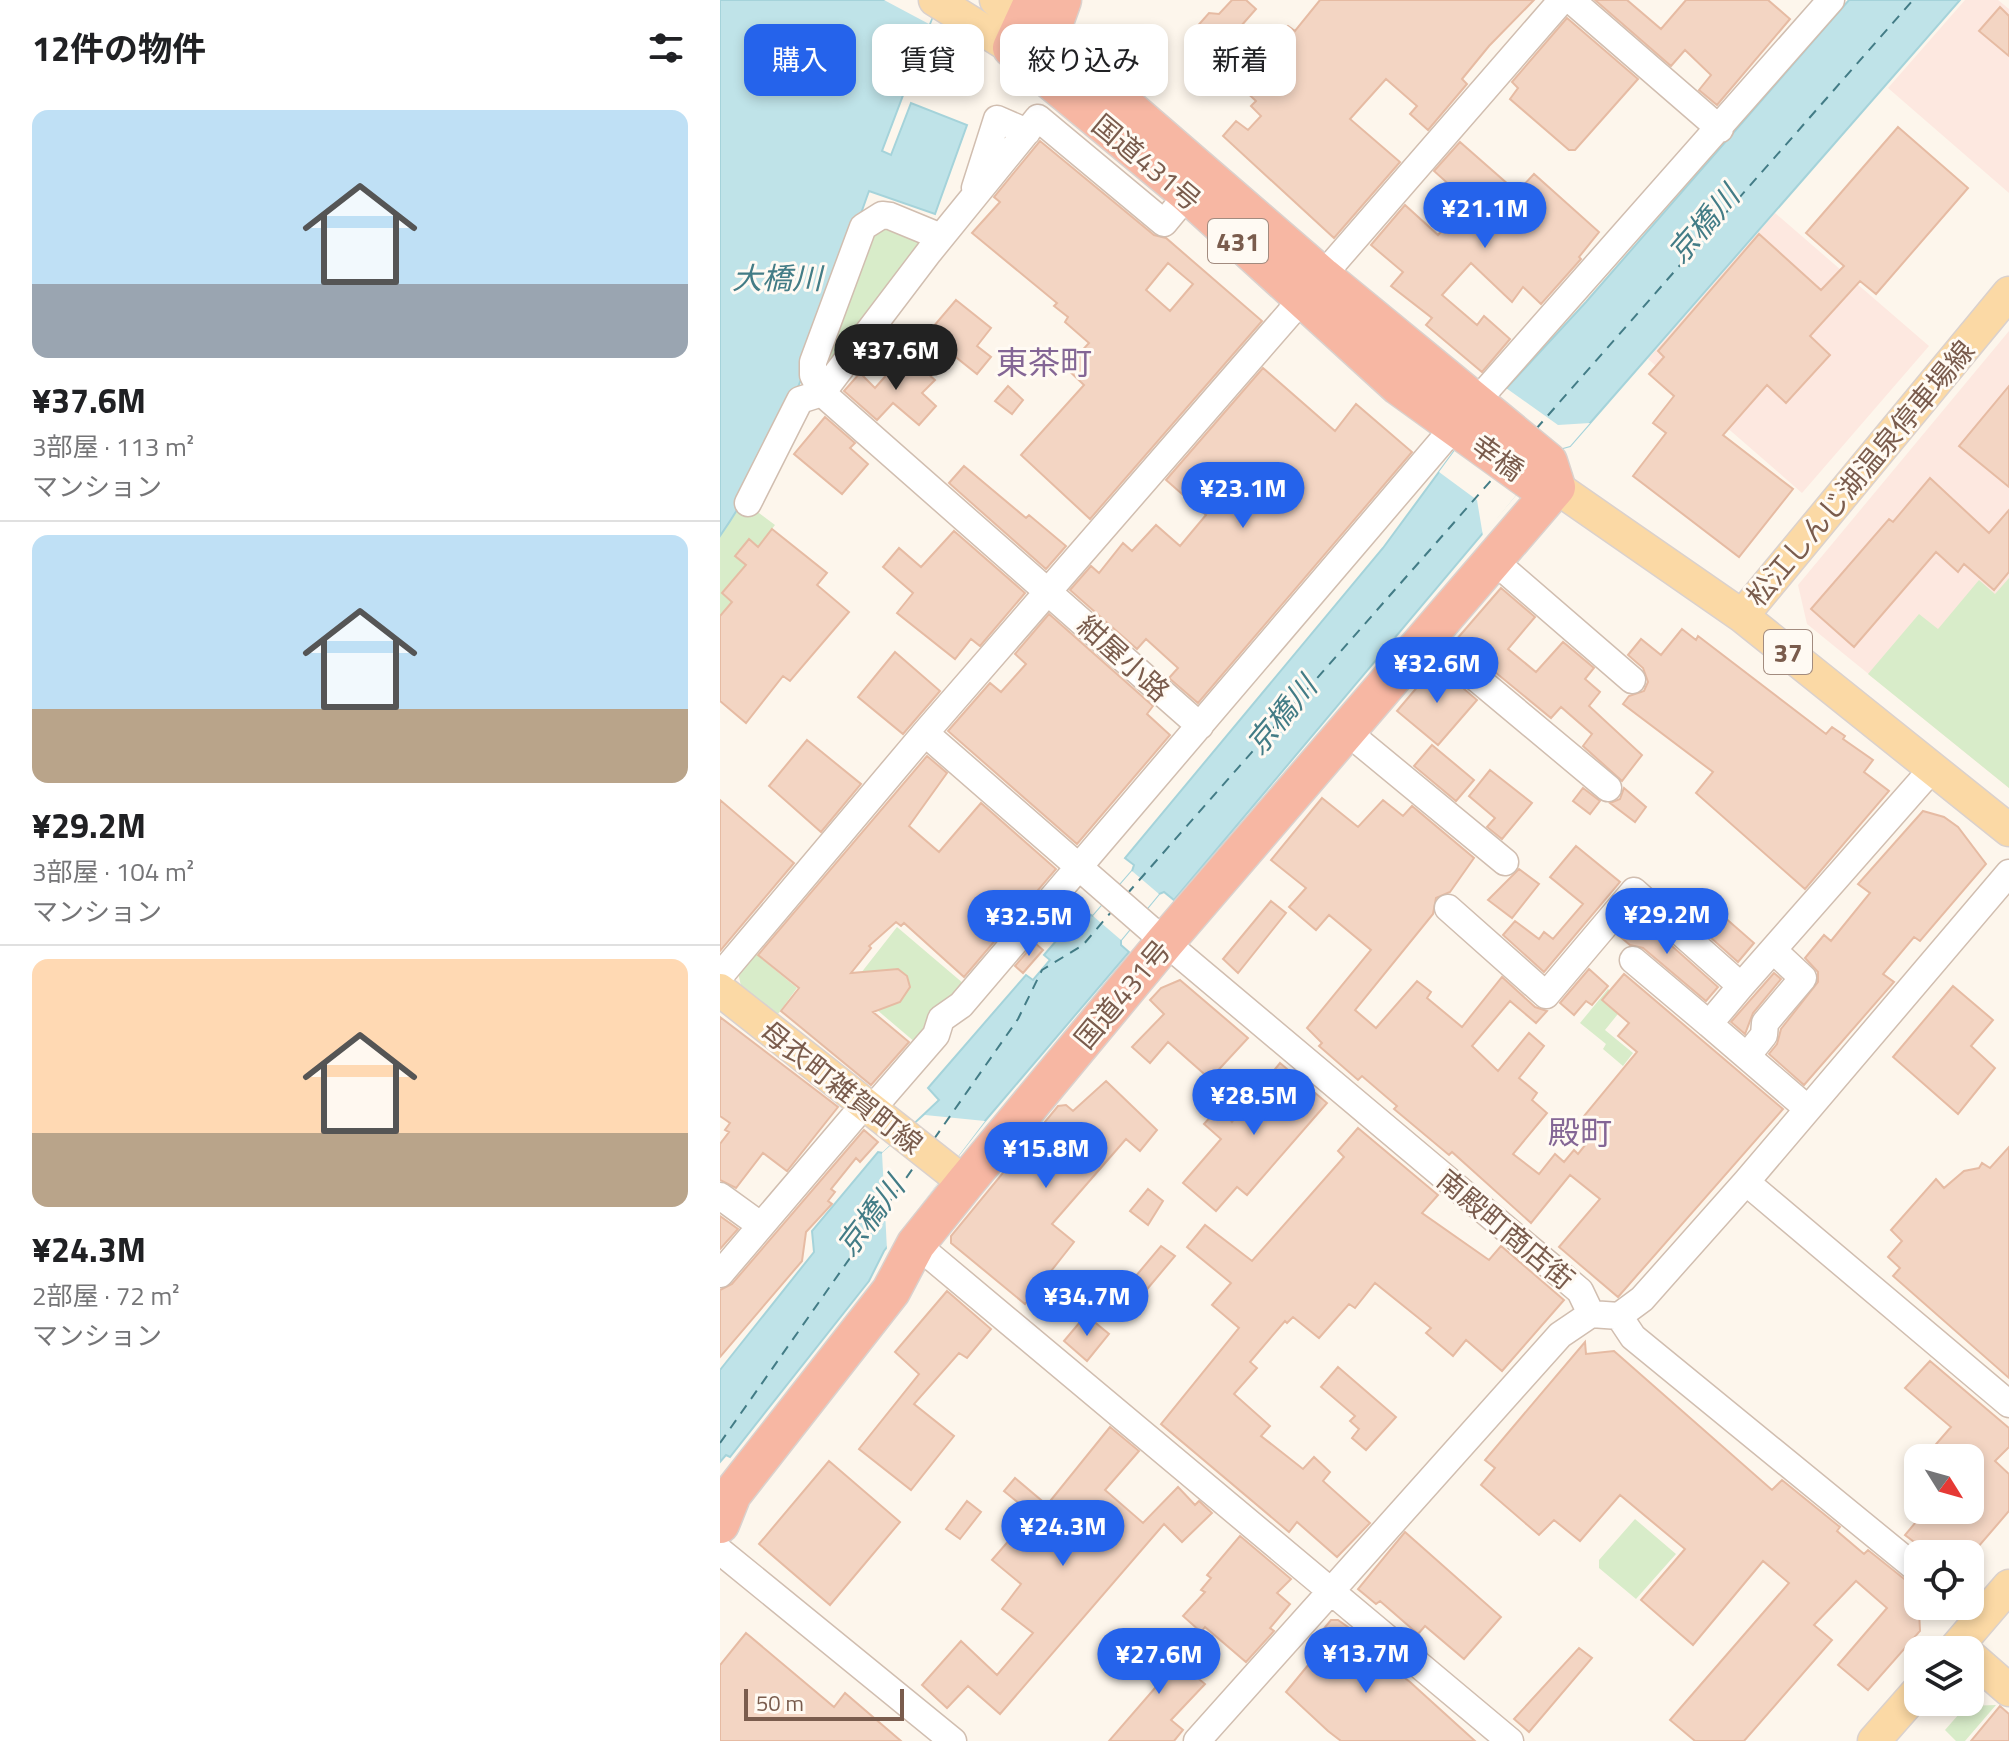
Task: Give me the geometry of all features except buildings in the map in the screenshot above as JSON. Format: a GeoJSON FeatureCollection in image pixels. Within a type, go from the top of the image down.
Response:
{"type":"FeatureCollection","features":[{"type":"Feature","properties":{"kind":"highway"},"geometry":{"type":"LineString","coordinates":[[1023,22],[1062,0]]}},
{"type":"Feature","properties":{"kind":"highway","name":"国道431号"},"geometry":{"type":"LineString","coordinates":[[1023,22],[1188,194],[1313,289],[1469,417]]}},
{"type":"Feature","properties":{"kind":"highway","name":"国道431号"},"geometry":{"type":"LineString","coordinates":[[1023,22],[1313,289]]}},
{"type":"Feature","properties":{"kind":"highway","name":"幸橋"},"geometry":{"type":"LineString","coordinates":[[1469,417],[1545,477]]}},
{"type":"Feature","properties":{"kind":"highway","name":"国道431号"},"geometry":{"type":"LineString","coordinates":[[720,1524],[732,1494],[891,1291],[957,1177],[1154,930],[1345,730],[1492,559],[1545,477]]}},
{"type":"Feature","properties":{"kind":"main road"},"geometry":{"type":"LineString","coordinates":[[935,0],[1023,22]]}},
{"type":"Feature","properties":{"kind":"main road","name":"松江しんじ湖温泉停車場線"},"geometry":{"type":"LineString","coordinates":[[1742,616],[2009,293]]}},
{"type":"Feature","properties":{"kind":"main road","name":"37"},"geometry":{"type":"LineString","coordinates":[[1545,477],[1742,616],[2009,830]]}},
{"type":"Feature","properties":{"kind":"main road","name":"母衣町雑賀町線"},"geometry":{"type":"LineString","coordinates":[[720,990],[957,1177]]}},
{"type":"Feature","properties":{"kind":"main road"},"geometry":{"type":"LineString","coordinates":[[1984,1604],[2009,1586]]}},
{"type":"Feature","properties":{"kind":"main road"},"geometry":{"type":"LineString","coordinates":[[1984,1670],[2009,1690]]}},
{"type":"Feature","properties":{"kind":"main road"},"geometry":{"type":"LineString","coordinates":[[1874,1741],[1904,1707]]}},
{"type":"Feature","properties":{"kind":"street"},"geometry":{"type":"LineString","coordinates":[[1023,22],[1076,0]]}},
{"type":"Feature","properties":{"kind":"street"},"geometry":{"type":"LineString","coordinates":[[720,976],[925,733],[1562,0]]}},
{"type":"Feature","properties":{"kind":"street"},"geometry":{"type":"LineString","coordinates":[[1571,0],[1720,129]]}},
{"type":"Feature","properties":{"kind":"street"},"geometry":{"type":"LineString","coordinates":[[720,1274],[760,1225],[876,1114],[936,1035],[941,1019],[961,1005],[1831,0]]}},
{"type":"Feature","properties":{"kind":"street"},"geometry":{"type":"LineString","coordinates":[[748,503],[800,400],[822,393],[941,237],[1038,118],[1164,223],[1188,194]]}},
{"type":"Feature","properties":{"kind":"street"},"geometry":{"type":"LineString","coordinates":[[822,393],[813,375],[813,362],[863,227],[882,215],[890,216],[941,237]]}},
{"type":"Feature","properties":{"kind":"street","name":"紺屋小路"},"geometry":{"type":"LineString","coordinates":[[822,393],[1200,726]]}},
{"type":"Feature","properties":{"kind":"street"},"geometry":{"type":"LineString","coordinates":[[1492,559],[1632,680]]}},
{"type":"Feature","properties":{"kind":"street"},"geometry":{"type":"LineString","coordinates":[[1426,636],[1608,788]]}},
{"type":"Feature","properties":{"kind":"street"},"geometry":{"type":"LineString","coordinates":[[1345,730],[1505,862]]}},
{"type":"Feature","properties":{"kind":"street","name":"南殿町商店街"},"geometry":{"type":"LineString","coordinates":[[925,733],[1580,1291],[1591,1314],[1619,1316]]}},
{"type":"Feature","properties":{"kind":"street"},"geometry":{"type":"LineString","coordinates":[[1709,1024],[1933,768]]}},
{"type":"Feature","properties":{"kind":"street"},"geometry":{"type":"LineString","coordinates":[[1904,1559],[1633,1337],[1619,1316],[1642,1299],[1746,1182],[2009,873]]}},
{"type":"Feature","properties":{"kind":"street"},"geometry":{"type":"LineString","coordinates":[[1448,908],[1546,995],[1634,891],[1741,986]]}},
{"type":"Feature","properties":{"kind":"street"},"geometry":{"type":"LineString","coordinates":[[1747,1056],[1764,1035],[1765,1023],[1803,978],[1773,950]]}},
{"type":"Feature","properties":{"kind":"street"},"geometry":{"type":"LineString","coordinates":[[1633,960],[1808,1109]]}},
{"type":"Feature","properties":{"kind":"street"},"geometry":{"type":"LineString","coordinates":[[1746,1182],[2009,1404]]}},
{"type":"Feature","properties":{"kind":"street"},"geometry":{"type":"LineString","coordinates":[[720,1196],[760,1225]]}},
{"type":"Feature","properties":{"kind":"street"},"geometry":{"type":"LineString","coordinates":[[916,1244],[1510,1741]]}},
{"type":"Feature","properties":{"kind":"street"},"geometry":{"type":"LineString","coordinates":[[1197,1741],[1560,1335],[1591,1314]]}},
{"type":"Feature","properties":{"kind":"street"},"geometry":{"type":"LineString","coordinates":[[720,1551],[953,1741]]}},
{"type":"Feature","properties":{"kind":"shaded area"},"geometry":{"type":"Polygon","coordinates":[[[1965,0],[1998,0],[2009,9],[2009,193],[1888,88],[1965,0]]]}},
{"type":"Feature","properties":{"kind":"shaded area"},"geometry":{"type":"Polygon","coordinates":[[[1775,213],[1929,346],[1802,493],[1648,359],[1775,213]]]}},
{"type":"Feature","properties":{"kind":"shaded area"},"geometry":{"type":"Polygon","coordinates":[[[2009,331],[2009,788],[1807,624],[1798,585],[2009,331]]]}},
{"type":"Feature","properties":{"kind":"green space"},"geometry":{"type":"Polygon","coordinates":[[[878,226],[925,238],[826,372],[822,360],[871,233],[878,226]]]}},
{"type":"Feature","properties":{"kind":"green space"},"geometry":{"type":"Polygon","coordinates":[[[743,501],[775,525],[758,547],[749,539],[735,556],[746,565],[722,593],[732,602],[720,616],[720,536],[743,501]]]}},
{"type":"Feature","properties":{"kind":"green space"},"geometry":{"type":"Polygon","coordinates":[[[2009,578],[2009,788],[1868,674],[1919,614],[1938,629],[1979,580],[1995,594],[2009,578]]]}},
{"type":"Feature","properties":{"kind":"green space"},"geometry":{"type":"Polygon","coordinates":[[[897,927],[964,984],[916,1043],[850,987],[897,927]]]}},
{"type":"Feature","properties":{"kind":"green space"},"geometry":{"type":"Polygon","coordinates":[[[751,950],[797,988],[778,1014],[741,986],[737,968],[751,950]]]}},
{"type":"Feature","properties":{"kind":"green space"},"geometry":{"type":"Polygon","coordinates":[[[1608,989],[1626,1004],[1605,1030],[1633,1053],[1623,1066],[1603,1049],[1606,1044],[1580,1023],[1608,989]]]}},
{"type":"Feature","properties":{"kind":"green space"},"geometry":{"type":"Polygon","coordinates":[[[1635,1519],[1676,1554],[1636,1599],[1599,1568],[1599,1560],[1635,1519]]]}},
{"type":"Feature","properties":{"kind":"green space"},"geometry":{"type":"Polygon","coordinates":[[[1984,1705],[1996,1705],[1965,1741],[1956,1741],[1945,1730],[1957,1716],[1984,1716],[1984,1705]]]}},
{"type":"Feature","properties":{"kind":"water","name":"大橋川"},"geometry":{"type":"Polygon","coordinates":[[[720,0],[939,0],[930,24],[872,24],[872,96],[903,96],[882,151],[891,155],[911,103],[967,125],[935,214],[869,191],[787,413],[745,497],[720,536],[720,0]]]}},
{"type":"Feature","properties":{"kind":"water","name":"京橋川"},"geometry":{"type":"Polygon","coordinates":[[[1849,0],[1960,0],[1570,446],[1552,451],[1174,900],[1164,892],[1159,894],[1121,940],[1121,945],[1129,952],[985,1121],[884,1251],[869,1281],[730,1457],[726,1455],[720,1462],[720,1370],[814,1252],[812,1231],[878,1152],[883,1153],[939,1100],[928,1088],[1026,975],[1033,980],[1050,960],[1044,955],[1082,911],[1093,916],[1132,871],[1134,865],[1125,858],[1383,548],[1478,419],[1586,302],[1849,0]]]}},
{"type":"Feature","properties":{"kind":"pier"},"geometry":{"type":"Polygon","coordinates":[[[884,0],[939,0],[929,24],[884,0]]]}},
{"type":"Feature","properties":{"kind":"pier"},"geometry":{"type":"Polygon","coordinates":[[[1506,388],[1558,425],[1590,423],[1570,446],[1552,451],[1483,536],[1477,500],[1439,472],[1478,419],[1506,388]]]}},
{"type":"Feature","properties":{"kind":"pier"},"geometry":{"type":"Polygon","coordinates":[[[1132,871],[1159,894],[1121,940],[1093,916],[1132,871]]]}},
{"type":"Feature","properties":{"kind":"pier"},"geometry":{"type":"Polygon","coordinates":[[[925,1115],[985,1121],[887,1250],[882,1153],[925,1115]]]}},
{"type":"Feature","properties":{"kind":"ferry route"},"geometry":{"type":"LineString","coordinates":[[1536,429],[1913,0]]}},
{"type":"Feature","properties":{"kind":"ferry route"},"geometry":{"type":"LineString","coordinates":[[1127,894],[1495,476]]}},
{"type":"Feature","properties":{"kind":"ferry route"},"geometry":{"type":"LineString","coordinates":[[934,1139],[1018,1019],[1042,970],[1083,945],[1112,911]]}},
{"type":"Feature","properties":{"kind":"ferry route"},"geometry":{"type":"LineString","coordinates":[[720,1443],[916,1164]]}},
{"type":"Feature","properties":{"kind":"district","name":"東茶町"},"geometry":{"type":"Point","coordinates":[1044,362]}},
{"type":"Feature","properties":{"kind":"district","name":"殿町"},"geometry":{"type":"Point","coordinates":[1580,1132]}}]}
